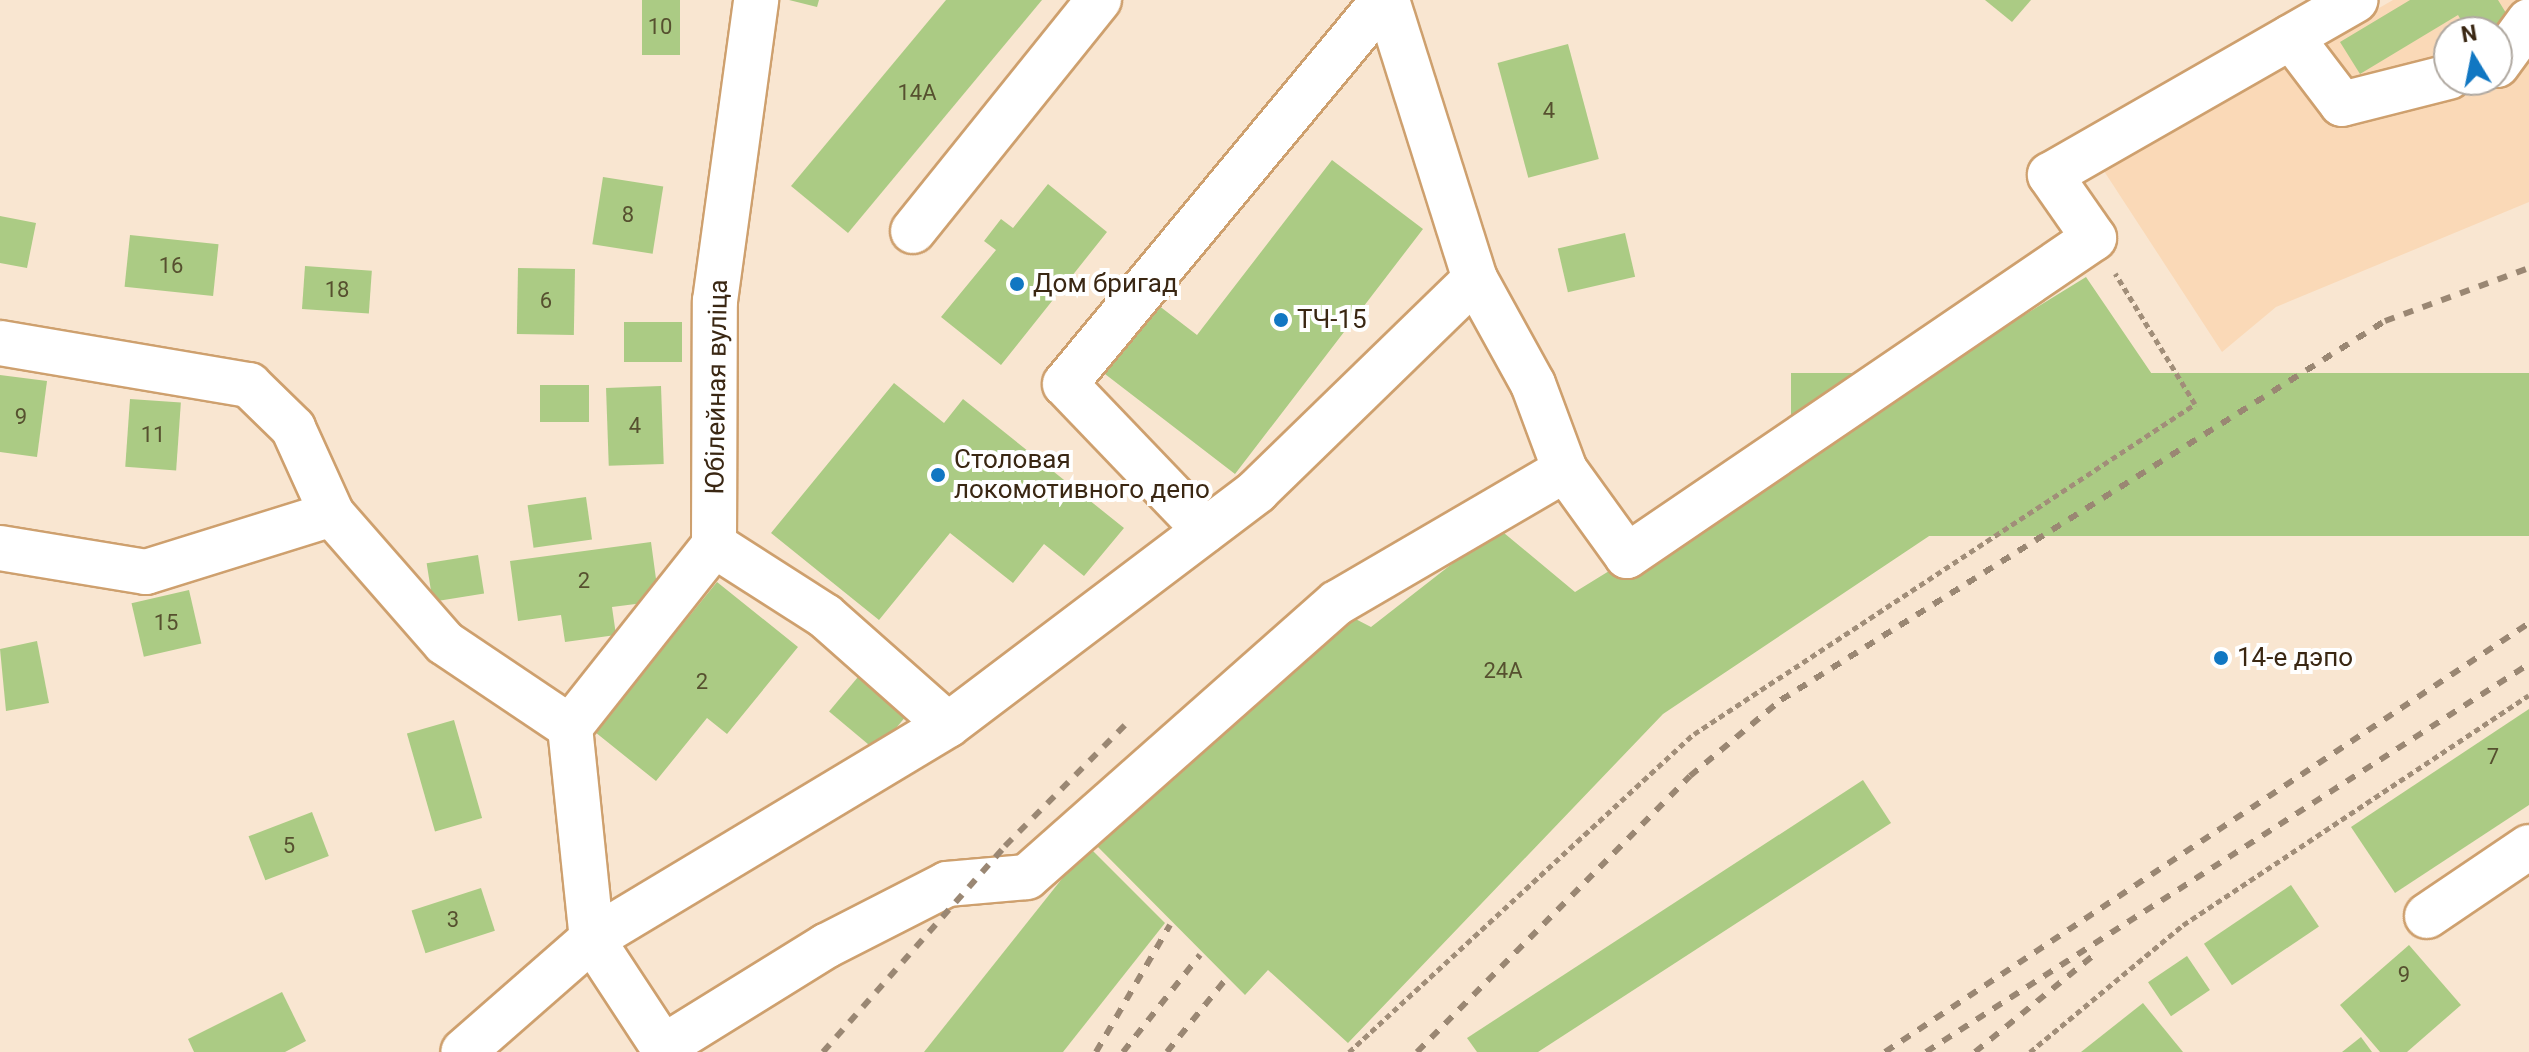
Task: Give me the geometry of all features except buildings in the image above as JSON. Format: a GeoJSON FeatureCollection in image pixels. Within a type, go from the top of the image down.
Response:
{"type":"FeatureCollection","features":[{"type":"Feature","properties":{"kind":"street","name":"Юбілейная вуліца"},"geometry":{"type":"LineString","coordinates":[[714,545],[715,301],[756,0]]}},
{"type":"Feature","properties":{"kind":"street"},"geometry":{"type":"LineString","coordinates":[[913,231],[1099,0]]}},
{"type":"Feature","properties":{"kind":"street"},"geometry":{"type":"LineString","coordinates":[[1386,0],[1475,279],[1533,384],[1565,470],[1627,556],[2094,238],[2050,175],[2355,0]]}},
{"type":"Feature","properties":{"kind":"street"},"geometry":{"type":"LineString","coordinates":[[1205,530],[1065,384],[1386,0]]}},
{"type":"Feature","properties":{"kind":"street"},"geometry":{"type":"LineString","coordinates":[[2529,21],[2497,65],[2529,79]]}},
{"type":"Feature","properties":{"kind":"street"},"geometry":{"type":"LineString","coordinates":[[2291,37],[2342,104],[2433,81]]}},
{"type":"Feature","properties":{"kind":"street"},"geometry":{"type":"LineString","coordinates":[[463,1052],[592,939],[948,725],[1257,491],[1475,279]]}},
{"type":"Feature","properties":{"kind":"street"},"geometry":{"type":"LineString","coordinates":[[0,343],[249,385],[293,428],[332,514],[445,643],[570,727]]}},
{"type":"Feature","properties":{"kind":"street"},"geometry":{"type":"LineString","coordinates":[[948,725],[825,616],[714,545],[570,727],[592,939],[663,1047],[826,946],[947,884],[1027,877],[1337,603],[1565,470]]}},
{"type":"Feature","properties":{"kind":"street"},"geometry":{"type":"LineString","coordinates":[[0,548],[146,572],[332,514]]}},
{"type":"Feature","properties":{"kind":"street"},"geometry":{"type":"LineString","coordinates":[[2427,916],[2529,847]]}},
{"type":"Feature","properties":{"kind":"path"},"geometry":{"type":"LineString","coordinates":[[1349,1052],[1694,734],[2195,404],[2094,238]]}},
{"type":"Feature","properties":{"kind":"path"},"geometry":{"type":"LineString","coordinates":[[2030,1052],[2183,925],[2529,695]]}},
{"type":"Feature","properties":{"kind":"shaded area"},"geometry":{"type":"Polygon","coordinates":[[[2393,0],[2529,0],[2529,202],[2276,307],[2222,352],[2102,168],[2393,0]]]}},
{"type":"Feature","properties":{"kind":"railway"},"geometry":{"type":"LineString","coordinates":[[1417,1052],[1690,776],[1781,700],[2385,321],[2529,268]]}},
{"type":"Feature","properties":{"kind":"railway"},"geometry":{"type":"LineString","coordinates":[[1885,1052],[2529,623]]}},
{"type":"Feature","properties":{"kind":"railway"},"geometry":{"type":"LineString","coordinates":[[1926,1052],[2529,664]]}},
{"type":"Feature","properties":{"kind":"railway"},"geometry":{"type":"LineString","coordinates":[[823,1052],[1005,846],[1131,719]]}},
{"type":"Feature","properties":{"kind":"railway"},"geometry":{"type":"LineString","coordinates":[[1096,1052],[1170,925]]}},
{"type":"Feature","properties":{"kind":"railway"},"geometry":{"type":"LineString","coordinates":[[1123,1052],[1200,955]]}},
{"type":"Feature","properties":{"kind":"railway"},"geometry":{"type":"LineString","coordinates":[[1975,1052],[2094,955]]}},
{"type":"Feature","properties":{"kind":"railway"},"geometry":{"type":"LineString","coordinates":[[1167,1052],[1226,979]]}},
{"type":"Feature","properties":{"kind":"place","name":"Дом бригад"},"geometry":{"type":"Point","coordinates":[1017,284]}},
{"type":"Feature","properties":{"kind":"place","name":"ТЧ-15"},"geometry":{"type":"Point","coordinates":[1281,320]}},
{"type":"Feature","properties":{"kind":"place","name":"Столовая локомотивного депо"},"geometry":{"type":"Point","coordinates":[938,475]}},
{"type":"Feature","properties":{"kind":"place","name":"14-е дэпо"},"geometry":{"type":"Point","coordinates":[2221,658]}}]}
